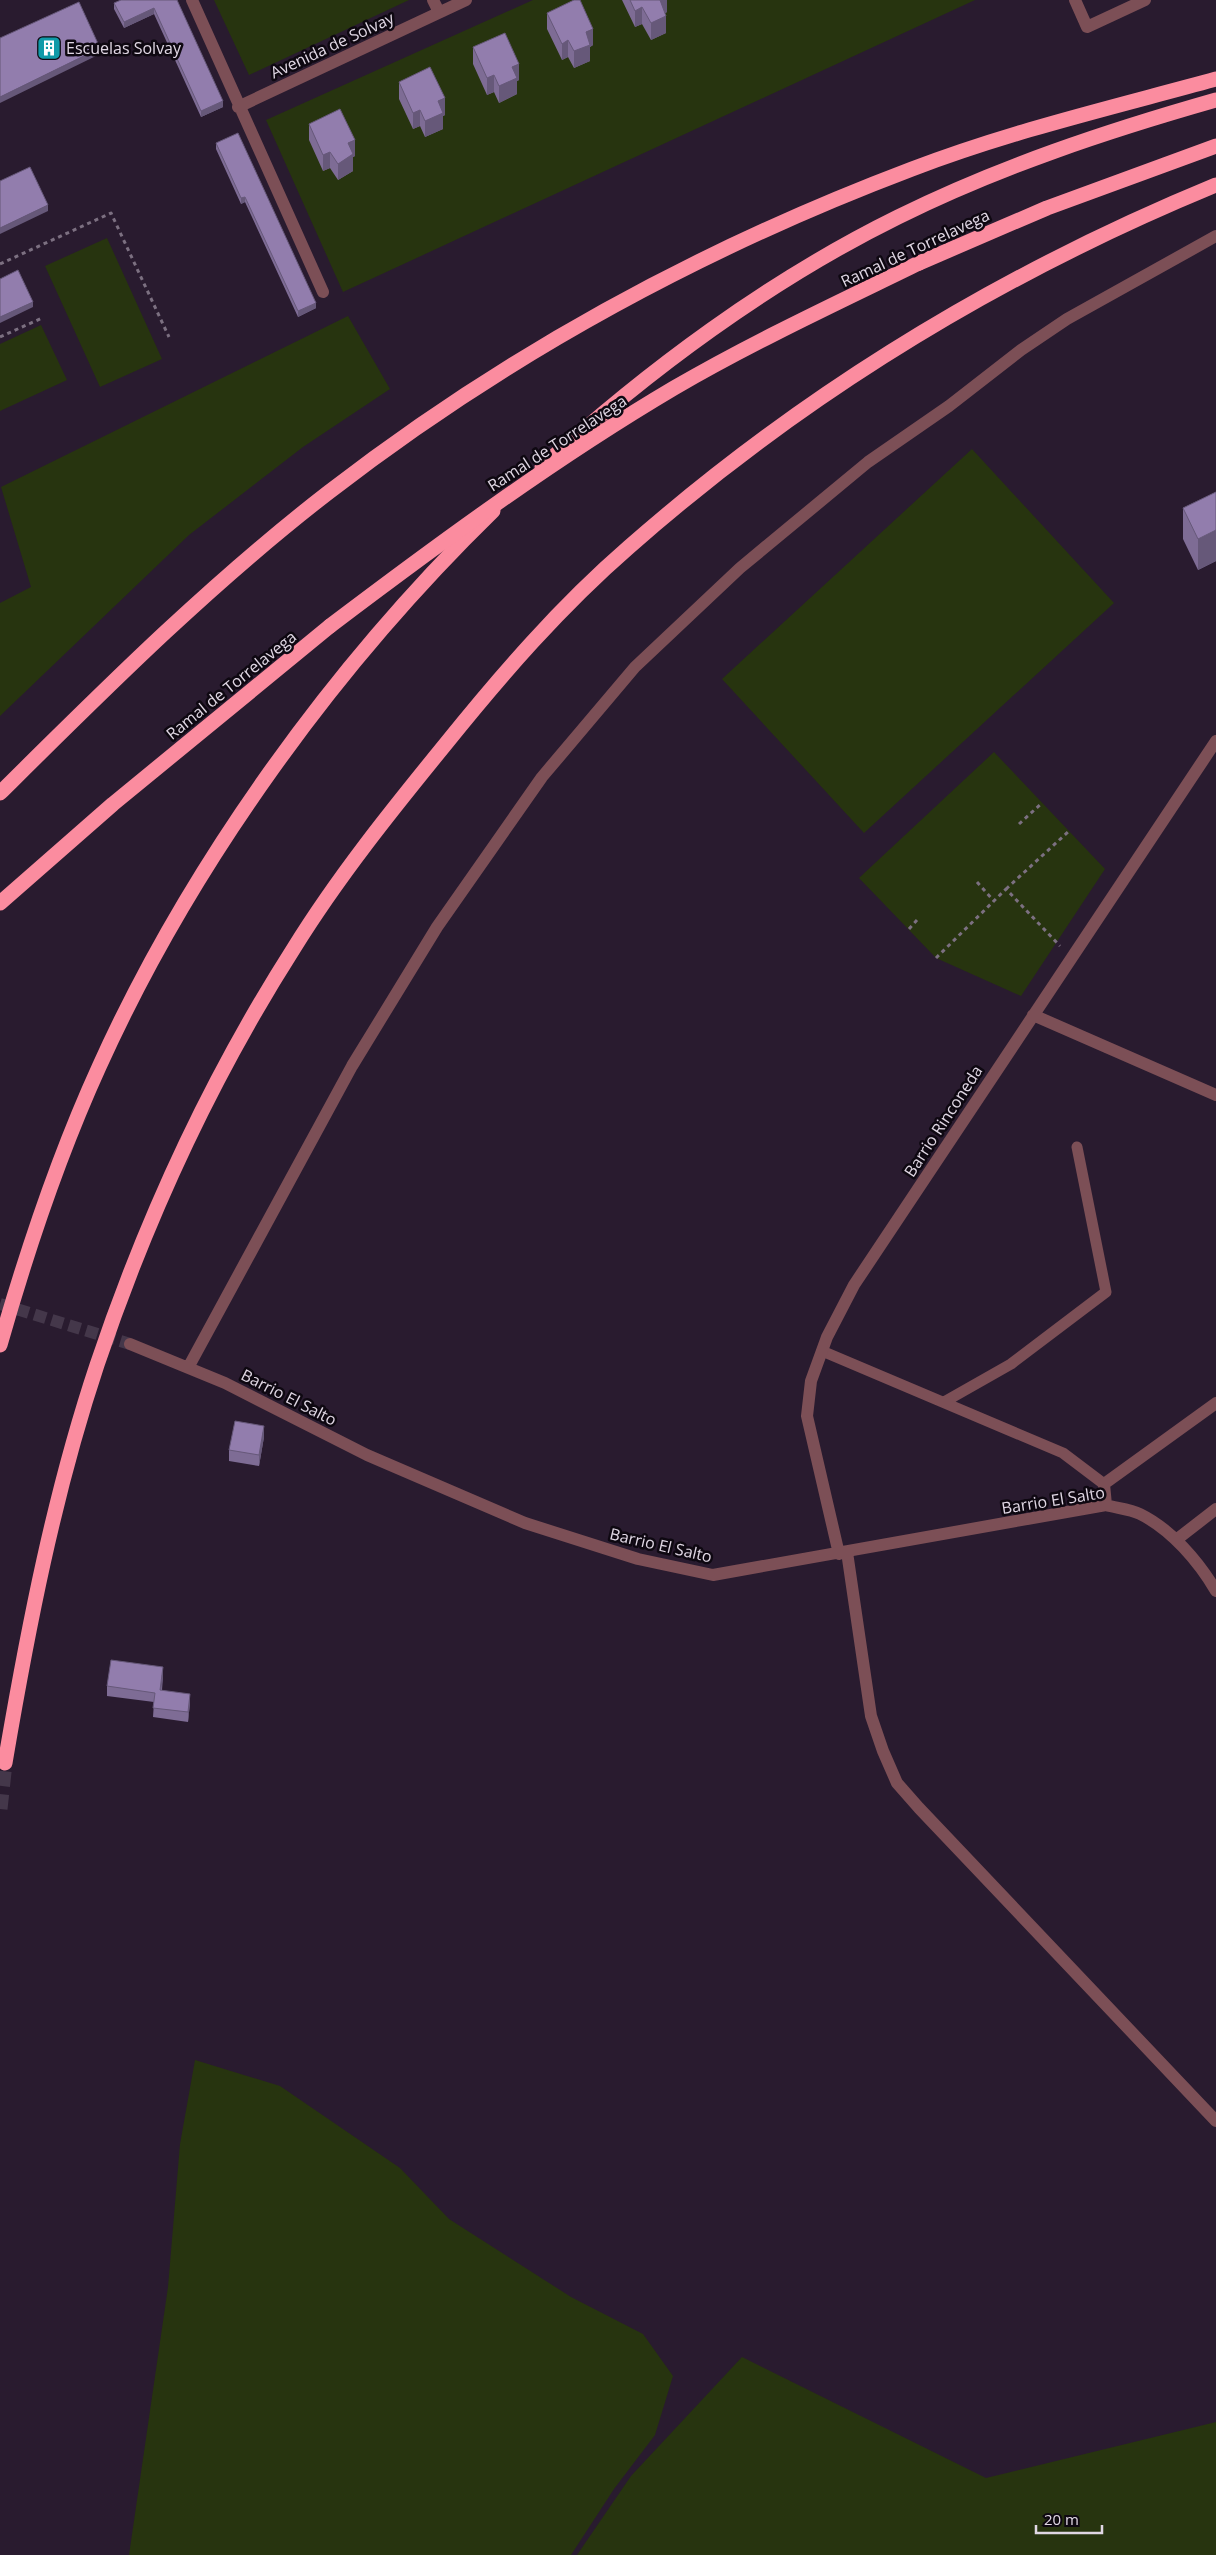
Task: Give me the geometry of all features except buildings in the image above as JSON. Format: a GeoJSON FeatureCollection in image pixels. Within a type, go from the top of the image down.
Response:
{"type":"FeatureCollection","features":[{"type":"Feature","properties":{"kind":"highway"},"geometry":{"type":"LineString","coordinates":[[0,793],[175,622],[286,526],[327,493],[416,428],[488,380],[563,334],[695,261],[767,228],[913,168],[1054,122],[1216,79]]}},
{"type":"Feature","properties":{"kind":"highway"},"geometry":{"type":"LineString","coordinates":[[0,1345],[37,1226],[71,1134],[99,1067],[132,998],[183,906],[229,833],[294,740],[352,667],[460,544],[558,452],[631,392],[706,335],[812,263],[905,214],[1020,164],[1117,129],[1216,100]]}},
{"type":"Feature","properties":{"kind":"highway","name":"Ramal de Torrelavega"},"geometry":{"type":"LineString","coordinates":[[0,903],[113,804],[330,626],[480,514],[616,424],[736,354],[919,263],[1047,208],[1216,146]]}},
{"type":"Feature","properties":{"kind":"highway"},"geometry":{"type":"LineString","coordinates":[[5,1763],[26,1642],[48,1536],[97,1365],[152,1220],[210,1094],[289,956],[339,882],[403,796],[476,707],[580,592],[628,548],[742,455],[846,380],[966,306],[1106,234],[1216,185]]}},
{"type":"Feature","properties":{"kind":"street"},"geometry":{"type":"LineString","coordinates":[[192,0],[238,107],[323,292]]}},
{"type":"Feature","properties":{"kind":"street"},"geometry":{"type":"LineString","coordinates":[[434,0],[439,12]]}},
{"type":"Feature","properties":{"kind":"street","name":"Avenida de Solvay"},"geometry":{"type":"LineString","coordinates":[[238,107],[466,0]]}},
{"type":"Feature","properties":{"kind":"street"},"geometry":{"type":"LineString","coordinates":[[1075,0],[1087,27],[1145,0]]}},
{"type":"Feature","properties":{"kind":"street"},"geometry":{"type":"LineString","coordinates":[[189,1366],[352,1066],[437,926],[542,777],[635,667],[740,568],[868,462],[949,406],[1067,319],[1216,236]]}},
{"type":"Feature","properties":{"kind":"street","name":"Barrio Rinconeda"},"geometry":{"type":"LineString","coordinates":[[1216,741],[854,1285],[827,1337],[812,1381],[807,1416],[843,1553],[871,1716],[882,1751],[897,1783],[1216,2121]]}},
{"type":"Feature","properties":{"kind":"street"},"geometry":{"type":"LineString","coordinates":[[1033,1015],[1216,1095]]}},
{"type":"Feature","properties":{"kind":"street","name":"Barrio El Salto"},"geometry":{"type":"LineString","coordinates":[[130,1344],[189,1366],[367,1455],[507,1516],[638,1559],[713,1575],[1106,1505],[1140,1514],[1176,1540],[1205,1572],[1216,1591]]}},
{"type":"Feature","properties":{"kind":"street"},"geometry":{"type":"LineString","coordinates":[[1106,1505],[1104,1484],[1216,1403]]}},
{"type":"Feature","properties":{"kind":"street"},"geometry":{"type":"LineString","coordinates":[[1176,1540],[1216,1510]]}},
{"type":"Feature","properties":{"kind":"lane"},"geometry":{"type":"LineString","coordinates":[[944,1402],[1011,1364],[1106,1292],[1077,1147]]}},
{"type":"Feature","properties":{"kind":"lane"},"geometry":{"type":"LineString","coordinates":[[822,1351],[1063,1453],[1104,1484]]}},
{"type":"Feature","properties":{"kind":"path"},"geometry":{"type":"LineString","coordinates":[[0,264],[111,213],[169,337]]}},
{"type":"Feature","properties":{"kind":"path"},"geometry":{"type":"LineString","coordinates":[[0,337],[42,318]]}},
{"type":"Feature","properties":{"kind":"path"},"geometry":{"type":"LineString","coordinates":[[1019,824],[1042,803]]}},
{"type":"Feature","properties":{"kind":"path"},"geometry":{"type":"LineString","coordinates":[[936,958],[1006,889],[1069,831]]}},
{"type":"Feature","properties":{"kind":"path"},"geometry":{"type":"LineString","coordinates":[[977,882],[994,901]]}},
{"type":"Feature","properties":{"kind":"path"},"geometry":{"type":"LineString","coordinates":[[1006,889],[1056,943],[1072,955]]}},
{"type":"Feature","properties":{"kind":"path"},"geometry":{"type":"LineString","coordinates":[[909,929],[917,920]]}},
{"type":"Feature","properties":{"kind":"green space"},"geometry":{"type":"Polygon","coordinates":[[[214,0],[409,0],[249,75],[214,0]]]}},
{"type":"Feature","properties":{"kind":"green space"},"geometry":{"type":"Polygon","coordinates":[[[533,0],[975,0],[343,292],[266,120],[533,0]]]}},
{"type":"Feature","properties":{"kind":"green space"},"geometry":{"type":"Polygon","coordinates":[[[107,238],[162,359],[100,387],[45,266],[107,238]]]}},
{"type":"Feature","properties":{"kind":"green space"},"geometry":{"type":"Polygon","coordinates":[[[348,316],[390,389],[303,447],[189,535],[0,716],[0,603],[31,587],[1,487],[348,316]]]}},
{"type":"Feature","properties":{"kind":"green space"},"geometry":{"type":"Polygon","coordinates":[[[41,325],[67,380],[0,411],[0,344],[41,325]]]}},
{"type":"Feature","properties":{"kind":"green space"},"geometry":{"type":"Polygon","coordinates":[[[972,449],[1114,603],[864,833],[722,679],[972,449]]]}},
{"type":"Feature","properties":{"kind":"green space"},"geometry":{"type":"Polygon","coordinates":[[[994,752],[1105,869],[1021,996],[936,958],[859,878],[994,752]]]}},
{"type":"Feature","properties":{"kind":"green space"},"geometry":{"type":"Polygon","coordinates":[[[195,2060],[280,2086],[400,2168],[449,2219],[571,2297],[643,2334],[673,2376],[655,2435],[614,2489],[571,2555],[129,2555],[168,2287],[180,2144],[195,2060]]]}},
{"type":"Feature","properties":{"kind":"green space"},"geometry":{"type":"Polygon","coordinates":[[[742,2357],[986,2478],[1216,2422],[1216,2555],[577,2555],[631,2476],[742,2357]]]}},
{"type":"Feature","properties":{"kind":"tunnel"},"geometry":{"type":"LineString","coordinates":[[0,1304],[130,1344]]}},
{"type":"Feature","properties":{"kind":"tunnel"},"geometry":{"type":"LineString","coordinates":[[0,1809],[5,1763]]}},
{"type":"Feature","properties":{"kind":"place","name":"Escuelas Solvay"},"geometry":{"type":"Point","coordinates":[49,48]}}]}
